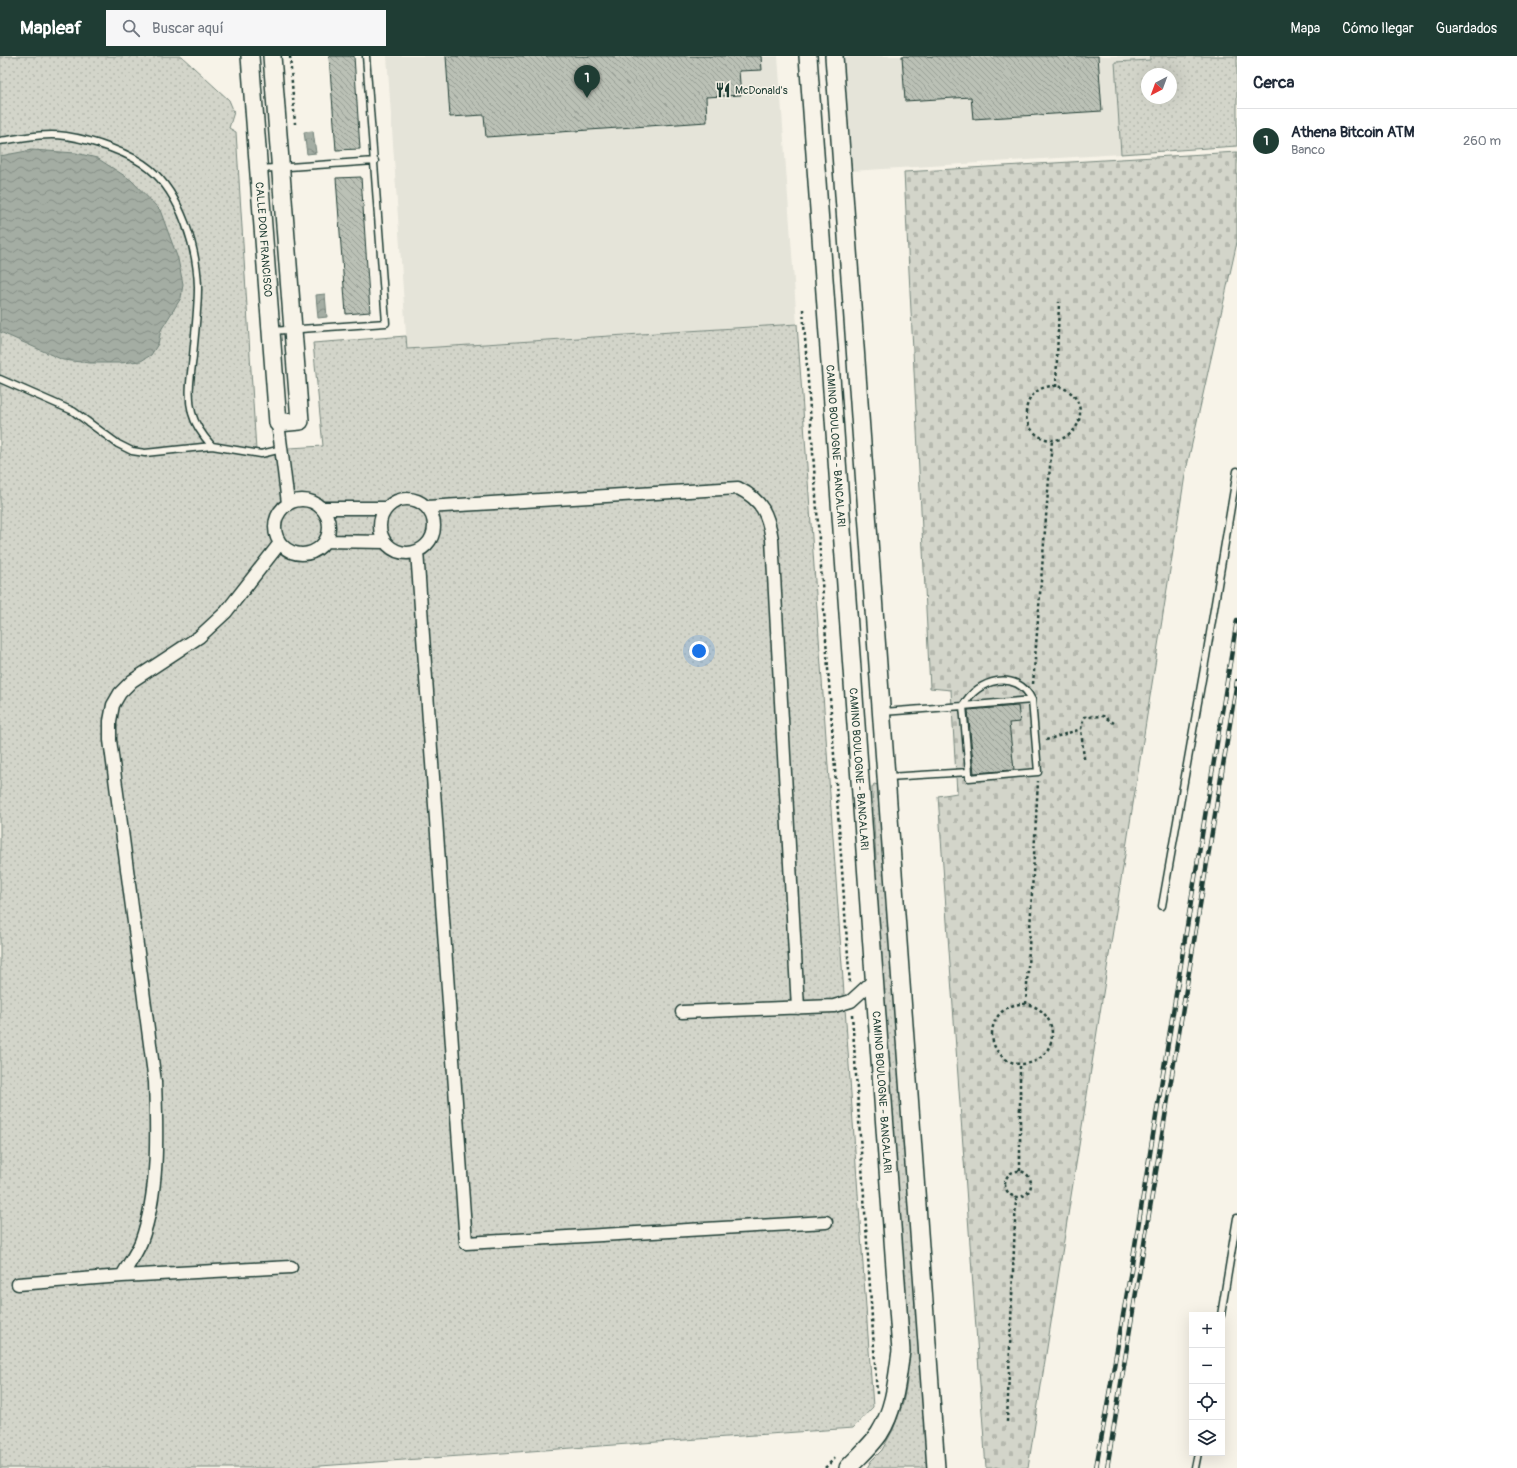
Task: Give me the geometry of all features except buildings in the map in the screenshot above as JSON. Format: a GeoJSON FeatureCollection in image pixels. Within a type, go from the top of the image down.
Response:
{"type":"FeatureCollection","features":[{"type":"Feature","properties":{"kind":"main road","name":"CALLE DON FRANCISCO"},"geometry":{"type":"LineString","coordinates":[[250,56],[278,423],[300,420],[272,56]]}},
{"type":"Feature","properties":{"kind":"main road","name":"CAMINO BOULOGNE - BANCALARI"},"geometry":{"type":"LineString","coordinates":[[808,56],[900,1351],[896,1390],[888,1416],[879,1435],[848,1468]]}},
{"type":"Feature","properties":{"kind":"main road"},"geometry":{"type":"LineString","coordinates":[[834,56],[936,1468]]}},
{"type":"Feature","properties":{"kind":"street"},"geometry":{"type":"LineString","coordinates":[[278,423],[288,503]]}},
{"type":"Feature","properties":{"kind":"street"},"geometry":{"type":"LineString","coordinates":[[427,507],[738,488],[754,498],[762,507],[769,520],[772,539],[798,1008]]}},
{"type":"Feature","properties":{"kind":"street"},"geometry":{"type":"LineString","coordinates":[[407,499],[420,502],[427,507],[434,523],[434,532],[430,540],[417,551],[408,553],[400,552],[385,542],[381,534],[380,524],[386,508],[394,502],[407,499]]}},
{"type":"Feature","properties":{"kind":"street"},"geometry":{"type":"LineString","coordinates":[[297,500],[306,500],[315,503],[322,508],[329,524],[325,541],[319,547],[312,552],[303,554],[286,549],[280,543],[274,525],[281,508],[288,503],[297,500]]}},
{"type":"Feature","properties":{"kind":"street"},"geometry":{"type":"LineString","coordinates":[[322,508],[386,508]]}},
{"type":"Feature","properties":{"kind":"street"},"geometry":{"type":"LineString","coordinates":[[325,541],[385,542]]}},
{"type":"Feature","properties":{"kind":"street"},"geometry":{"type":"LineString","coordinates":[[122,1276],[141,1242],[151,1199],[156,1138],[156,1105],[155,1082],[110,740],[110,721],[113,705],[120,694],[132,681],[199,637],[220,617],[239,597],[280,543]]}},
{"type":"Feature","properties":{"kind":"street"},"geometry":{"type":"LineString","coordinates":[[417,551],[466,1244],[826,1222]]}},
{"type":"Feature","properties":{"kind":"street"},"geometry":{"type":"LineString","coordinates":[[682,1012],[834,1006],[851,1001],[874,980]]}},
{"type":"Feature","properties":{"kind":"street"},"geometry":{"type":"LineString","coordinates":[[18,1284],[122,1276],[291,1267]]}},
{"type":"Feature","properties":{"kind":"lane"},"geometry":{"type":"LineString","coordinates":[[271,331],[386,323],[366,56]]}},
{"type":"Feature","properties":{"kind":"lane"},"geometry":{"type":"LineString","coordinates":[[0,141],[36,136],[66,136],[99,145],[136,159],[151,170],[165,185],[177,204],[194,246],[197,261],[198,288],[188,394],[192,414],[200,430],[212,446]]}},
{"type":"Feature","properties":{"kind":"lane"},"geometry":{"type":"LineString","coordinates":[[259,169],[375,161]]}},
{"type":"Feature","properties":{"kind":"lane"},"geometry":{"type":"LineString","coordinates":[[0,379],[73,411],[118,444],[132,451],[145,453],[212,446],[261,454],[282,449]]}},
{"type":"Feature","properties":{"kind":"lane"},"geometry":{"type":"LineString","coordinates":[[1162,906],[1237,470]]}},
{"type":"Feature","properties":{"kind":"lane"},"geometry":{"type":"LineString","coordinates":[[1000,681],[1022,685],[1032,700],[1038,772],[969,778],[963,706],[974,692],[987,684],[1000,681]]}},
{"type":"Feature","properties":{"kind":"lane"},"geometry":{"type":"LineString","coordinates":[[882,712],[1032,700]]}},
{"type":"Feature","properties":{"kind":"lane"},"geometry":{"type":"LineString","coordinates":[[886,777],[969,772]]}},
{"type":"Feature","properties":{"kind":"lane"},"geometry":{"type":"LineString","coordinates":[[1221,1312],[1237,1218]]}},
{"type":"Feature","properties":{"kind":"lane"},"geometry":{"type":"LineString","coordinates":[[1195,1468],[1197,1456]]}},
{"type":"Feature","properties":{"kind":"path"},"geometry":{"type":"LineString","coordinates":[[1056,386],[1059,302]]}},
{"type":"Feature","properties":{"kind":"path"},"geometry":{"type":"LineString","coordinates":[[803,309],[878,1400]]}},
{"type":"Feature","properties":{"kind":"path"},"geometry":{"type":"LineString","coordinates":[[1056,386],[1065,389],[1072,395],[1078,402],[1080,411],[1079,420],[1069,435],[1061,439],[1052,440],[1043,438],[1030,427],[1026,411],[1028,402],[1033,395],[1048,387],[1056,386]]}},
{"type":"Feature","properties":{"kind":"path"},"geometry":{"type":"LineString","coordinates":[[1032,700],[1052,440]]}},
{"type":"Feature","properties":{"kind":"path"},"geometry":{"type":"LineString","coordinates":[[1084,759],[1081,729],[1084,717],[1103,716],[1114,723]]}},
{"type":"Feature","properties":{"kind":"path"},"geometry":{"type":"LineString","coordinates":[[1036,743],[1081,729]]}},
{"type":"Feature","properties":{"kind":"path"},"geometry":{"type":"LineString","coordinates":[[1026,1004],[1038,772]]}},
{"type":"Feature","properties":{"kind":"path"},"geometry":{"type":"LineString","coordinates":[[1016,1004],[1026,1004],[1036,1008],[1044,1014],[1050,1023],[1052,1032],[1051,1043],[1043,1056],[1030,1064],[1020,1065],[1010,1063],[1000,1056],[995,1050],[991,1031],[994,1022],[1007,1008],[1016,1004]]}},
{"type":"Feature","properties":{"kind":"path"},"geometry":{"type":"LineString","coordinates":[[1020,1065],[1020,1171]]}},
{"type":"Feature","properties":{"kind":"path"},"geometry":{"type":"LineString","coordinates":[[1020,1171],[1028,1176],[1031,1184],[1027,1193],[1016,1197],[1008,1193],[1005,1181],[1009,1174],[1020,1171]]}},
{"type":"Feature","properties":{"kind":"path"},"geometry":{"type":"LineString","coordinates":[[1007,1422],[1016,1197]]}},
{"type":"Feature","properties":{"kind":"path"},"geometry":{"type":"LineString","coordinates":[[825,1468],[836,1456]]}},
{"type":"Feature","properties":{"kind":"shaded area"},"geometry":{"type":"Polygon","coordinates":[[[387,56],[778,56],[797,324],[407,349],[387,56]]]}},
{"type":"Feature","properties":{"kind":"shaded area"},"geometry":{"type":"Polygon","coordinates":[[[843,56],[1150,56],[1151,60],[1115,62],[1121,154],[851,171],[843,56]]]}},
{"type":"Feature","properties":{"kind":"green space"},"geometry":{"type":"Polygon","coordinates":[[[0,56],[181,56],[229,100],[234,112],[229,128],[236,132],[256,450],[323,446],[313,343],[406,336],[407,349],[797,324],[873,1407],[853,1428],[292,1468],[0,1468],[0,56]]]}},
{"type":"Feature","properties":{"kind":"green space"},"geometry":{"type":"Polygon","coordinates":[[[1150,56],[1237,56],[1237,146],[1121,154],[1115,62],[1150,60],[1150,56]]]}},
{"type":"Feature","properties":{"kind":"green space"},"geometry":{"type":"Polygon","coordinates":[[[1237,152],[1237,242],[1185,475],[1028,1468],[986,1468],[938,796],[957,793],[951,690],[930,688],[904,172],[1237,152]]]}},
{"type":"Feature","properties":{"kind":"green space"},"geometry":{"type":"Polygon","coordinates":[[[874,784],[878,785],[880,791],[931,1468],[867,1468],[871,1461],[882,1450],[893,1430],[903,1403],[907,1382],[907,1308],[874,872],[876,858],[872,788],[874,784]]]}},
{"type":"Feature","properties":{"kind":"water"},"geometry":{"type":"Polygon","coordinates":[[[313,131],[316,153],[307,154],[304,132],[313,131]]]}},
{"type":"Feature","properties":{"kind":"water"},"geometry":{"type":"Polygon","coordinates":[[[32,150],[76,153],[97,158],[131,180],[160,210],[178,259],[183,284],[181,298],[161,330],[158,344],[151,355],[141,361],[90,363],[63,360],[0,332],[0,156],[32,150]]]}},
{"type":"Feature","properties":{"kind":"water"},"geometry":{"type":"Polygon","coordinates":[[[325,294],[327,317],[318,318],[316,295],[325,294]]]}},
{"type":"Feature","properties":{"kind":"railway"},"geometry":{"type":"LineString","coordinates":[[1096,1468],[1130,1276],[1237,620]]}},
{"type":"Feature","properties":{"kind":"railway"},"geometry":{"type":"LineString","coordinates":[[1107,1468],[1237,681]]}},
{"type":"Feature","properties":{"kind":"place","name":"McDonald's"},"geometry":{"type":"Point","coordinates":[723,90]}},
{"type":"Feature","properties":{"kind":"place","name":"Athena Bitcoin ATM"},"geometry":{"type":"Point","coordinates":[587,98]}}]}
